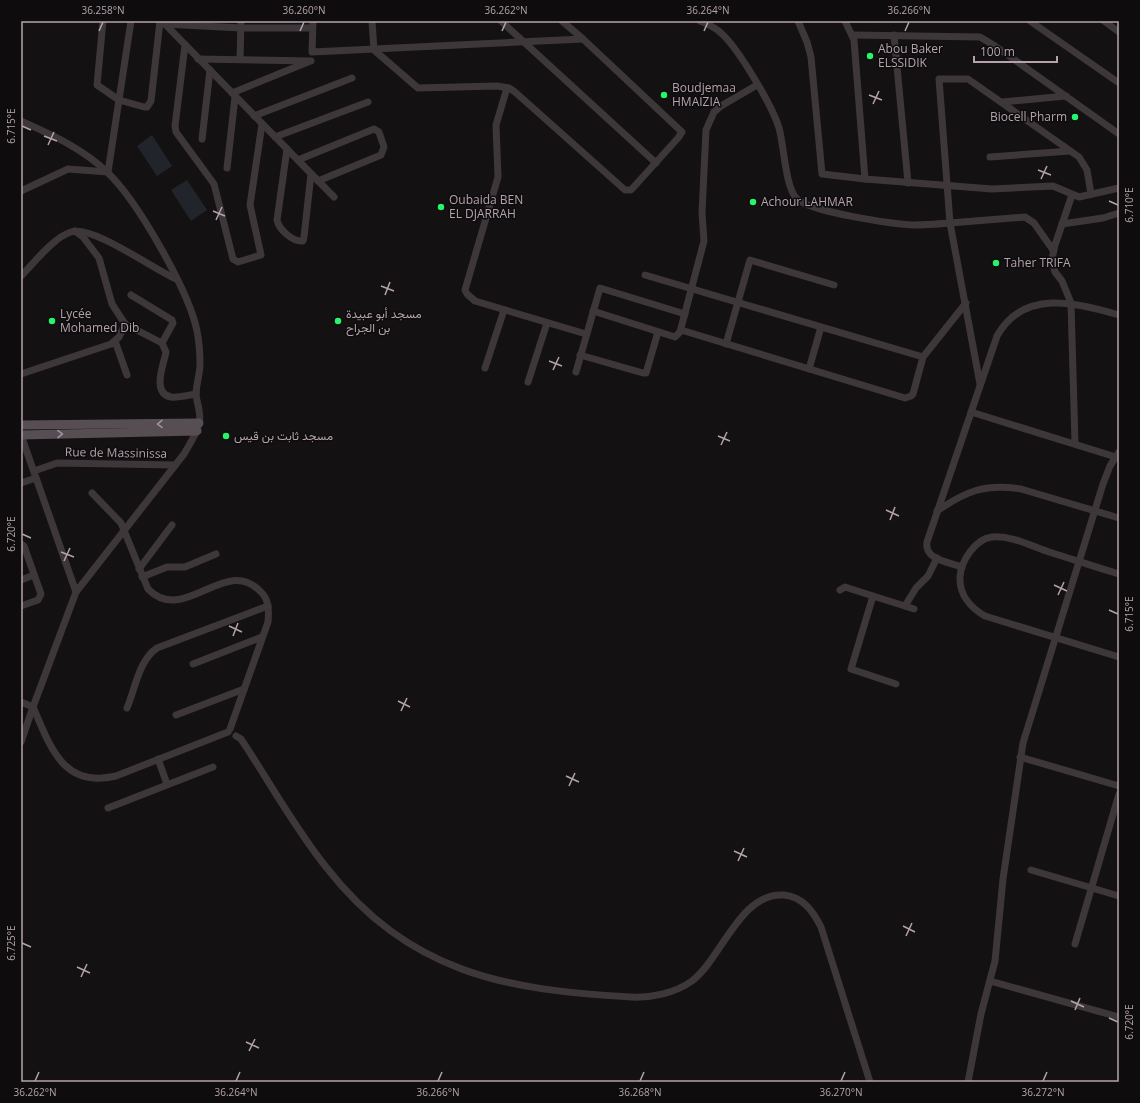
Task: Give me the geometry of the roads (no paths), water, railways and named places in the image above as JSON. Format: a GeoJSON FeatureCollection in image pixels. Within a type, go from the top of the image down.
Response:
{"type":"FeatureCollection","features":[{"type":"Feature","properties":{"kind":"main road"},"geometry":{"type":"LineString","coordinates":[[21,426],[198,427]]}},
{"type":"Feature","properties":{"kind":"main road"},"geometry":{"type":"LineString","coordinates":[[21,435],[198,427]]}},
{"type":"Feature","properties":{"kind":"street"},"geometry":{"type":"LineString","coordinates":[[103,21],[97,85],[119,100],[144,108],[150,104],[162,22]]}},
{"type":"Feature","properties":{"kind":"street"},"geometry":{"type":"LineString","coordinates":[[108,172],[131,21]]}},
{"type":"Feature","properties":{"kind":"street"},"geometry":{"type":"LineString","coordinates":[[372,21],[374,50],[418,88],[497,86],[507,88],[535,108],[625,190],[631,190],[678,138],[681,134],[681,130],[562,21]]}},
{"type":"Feature","properties":{"kind":"street"},"geometry":{"type":"LineString","coordinates":[[501,21],[522,42],[656,163]]}},
{"type":"Feature","properties":{"kind":"street"},"geometry":{"type":"LineString","coordinates":[[700,21],[720,32],[732,45],[768,102],[779,128],[790,187],[796,198],[806,204],[820,209],[855,217],[912,225],[1025,217],[1034,222],[1053,250]]}},
{"type":"Feature","properties":{"kind":"street"},"geometry":{"type":"LineString","coordinates":[[798,21],[807,42],[811,57],[822,174],[946,187],[992,189],[1053,186],[1079,197],[1119,188]]}},
{"type":"Feature","properties":{"kind":"street"},"geometry":{"type":"LineString","coordinates":[[845,21],[854,40],[865,179]]}},
{"type":"Feature","properties":{"kind":"street"},"geometry":{"type":"LineString","coordinates":[[1030,21],[1119,83]]}},
{"type":"Feature","properties":{"kind":"street"},"geometry":{"type":"LineString","coordinates":[[1104,21],[1119,32]]}},
{"type":"Feature","properties":{"kind":"street"},"geometry":{"type":"LineString","coordinates":[[162,22],[313,25],[312,61]]}},
{"type":"Feature","properties":{"kind":"street"},"geometry":{"type":"LineString","coordinates":[[162,22],[334,197]]}},
{"type":"Feature","properties":{"kind":"street"},"geometry":{"type":"LineString","coordinates":[[240,59],[241,24]]}},
{"type":"Feature","properties":{"kind":"street"},"geometry":{"type":"LineString","coordinates":[[852,35],[980,37],[995,46],[1119,134]]}},
{"type":"Feature","properties":{"kind":"street"},"geometry":{"type":"LineString","coordinates":[[894,35],[908,183]]}},
{"type":"Feature","properties":{"kind":"street"},"geometry":{"type":"LineString","coordinates":[[312,52],[583,39]]}},
{"type":"Feature","properties":{"kind":"street"},"geometry":{"type":"LineString","coordinates":[[185,45],[175,126],[176,132],[214,184],[233,259],[238,262],[261,255],[250,206],[262,124]]}},
{"type":"Feature","properties":{"kind":"street"},"geometry":{"type":"LineString","coordinates":[[198,59],[312,61]]}},
{"type":"Feature","properties":{"kind":"street"},"geometry":{"type":"LineString","coordinates":[[234,95],[312,61]]}},
{"type":"Feature","properties":{"kind":"street"},"geometry":{"type":"LineString","coordinates":[[202,138],[210,70]]}},
{"type":"Feature","properties":{"kind":"street"},"geometry":{"type":"LineString","coordinates":[[254,116],[352,78]]}},
{"type":"Feature","properties":{"kind":"street"},"geometry":{"type":"LineString","coordinates":[[980,385],[950,223],[946,187],[939,79],[968,79],[1070,151],[1085,164],[1091,194]]}},
{"type":"Feature","properties":{"kind":"street"},"geometry":{"type":"LineString","coordinates":[[593,311],[675,337],[681,330],[704,242],[702,213],[706,130],[714,112],[721,106],[757,85]]}},
{"type":"Feature","properties":{"kind":"street"},"geometry":{"type":"LineString","coordinates":[[507,88],[496,125],[498,177],[465,290],[467,294],[475,301],[586,334]]}},
{"type":"Feature","properties":{"kind":"street"},"geometry":{"type":"LineString","coordinates":[[227,168],[234,95]]}},
{"type":"Feature","properties":{"kind":"street"},"geometry":{"type":"LineString","coordinates":[[1002,102],[1066,96]]}},
{"type":"Feature","properties":{"kind":"street"},"geometry":{"type":"LineString","coordinates":[[275,137],[368,102]]}},
{"type":"Feature","properties":{"kind":"street"},"geometry":{"type":"LineString","coordinates":[[21,122],[80,151],[108,172],[136,207],[168,263],[190,309],[197,331],[200,364],[196,394],[198,427],[184,454],[76,592],[32,707],[21,742]]}},
{"type":"Feature","properties":{"kind":"street"},"geometry":{"type":"LineString","coordinates":[[298,160],[374,129],[379,132],[384,147],[381,155],[318,181]]}},
{"type":"Feature","properties":{"kind":"street"},"geometry":{"type":"LineString","coordinates":[[287,149],[277,220],[278,224],[291,238],[298,242],[303,241],[304,237],[311,174]]}},
{"type":"Feature","properties":{"kind":"street"},"geometry":{"type":"LineString","coordinates":[[990,157],[1070,151]]}},
{"type":"Feature","properties":{"kind":"street"},"geometry":{"type":"LineString","coordinates":[[21,191],[68,169],[108,172]]}},
{"type":"Feature","properties":{"kind":"street"},"geometry":{"type":"LineString","coordinates":[[1072,195],[1053,250],[1052,259],[1055,272],[1062,281],[1071,303],[1075,443]]}},
{"type":"Feature","properties":{"kind":"street"},"geometry":{"type":"LineString","coordinates":[[1062,224],[1103,218],[1119,213]]}},
{"type":"Feature","properties":{"kind":"street"},"geometry":{"type":"LineString","coordinates":[[21,276],[59,238],[75,231],[85,231],[97,235],[161,273],[176,279]]}},
{"type":"Feature","properties":{"kind":"street"},"geometry":{"type":"LineString","coordinates":[[75,231],[83,237],[99,258],[112,304],[125,324],[162,343],[166,352],[159,384],[162,392],[172,397],[196,394]]}},
{"type":"Feature","properties":{"kind":"street"},"geometry":{"type":"LineString","coordinates":[[726,344],[750,260],[834,284]]}},
{"type":"Feature","properties":{"kind":"street"},"geometry":{"type":"LineString","coordinates":[[161,273],[168,263]]}},
{"type":"Feature","properties":{"kind":"street"},"geometry":{"type":"LineString","coordinates":[[645,275],[923,357]]}},
{"type":"Feature","properties":{"kind":"street"},"geometry":{"type":"LineString","coordinates":[[576,372],[600,288],[685,314]]}},
{"type":"Feature","properties":{"kind":"street"},"geometry":{"type":"LineString","coordinates":[[131,295],[172,320],[173,323],[162,343]]}},
{"type":"Feature","properties":{"kind":"street"},"geometry":{"type":"LineString","coordinates":[[681,330],[908,398],[913,394],[923,357],[966,303]]}},
{"type":"Feature","properties":{"kind":"street"},"geometry":{"type":"LineString","coordinates":[[962,567],[937,558],[928,552],[926,546],[997,336],[1007,321],[1030,307],[1045,303],[1071,303],[1119,315]]}},
{"type":"Feature","properties":{"kind":"street"},"geometry":{"type":"LineString","coordinates":[[485,368],[504,310]]}},
{"type":"Feature","properties":{"kind":"street"},"geometry":{"type":"LineString","coordinates":[[528,382],[547,322]]}},
{"type":"Feature","properties":{"kind":"street"},"geometry":{"type":"LineString","coordinates":[[21,374],[115,341],[119,337],[125,324]]}},
{"type":"Feature","properties":{"kind":"street"},"geometry":{"type":"LineString","coordinates":[[809,369],[821,327]]}},
{"type":"Feature","properties":{"kind":"street"},"geometry":{"type":"LineString","coordinates":[[580,355],[642,374],[646,373],[658,332]]}},
{"type":"Feature","properties":{"kind":"street"},"geometry":{"type":"LineString","coordinates":[[115,341],[127,375]]}},
{"type":"Feature","properties":{"kind":"street"},"geometry":{"type":"LineString","coordinates":[[968,1082],[981,1014],[995,961],[1003,879],[1020,757],[1026,729],[1107,472],[1118,456],[971,412]]}},
{"type":"Feature","properties":{"kind":"street"},"geometry":{"type":"LineString","coordinates":[[21,435],[76,592]]}},
{"type":"Feature","properties":{"kind":"street","name":"Rue de Massinissa"},"geometry":{"type":"LineString","coordinates":[[21,483],[57,463],[175,465]]}},
{"type":"Feature","properties":{"kind":"street"},"geometry":{"type":"LineString","coordinates":[[937,511],[955,498],[969,492],[994,486],[1021,489],[1119,518]]}},
{"type":"Feature","properties":{"kind":"street"},"geometry":{"type":"LineString","coordinates":[[92,493],[115,516],[125,530],[142,577],[148,589],[155,596],[164,600],[183,599],[224,582],[240,580],[255,586],[266,599],[268,606],[268,622],[229,731],[230,736],[236,736],[241,739],[317,855],[360,906],[390,931],[417,948],[451,965],[492,980],[534,988],[633,997],[663,994],[677,989],[700,973],[709,964],[745,913],[759,900],[768,896],[779,895],[796,898],[806,904],[814,913],[821,928],[870,1082]]}},
{"type":"Feature","properties":{"kind":"street"},"geometry":{"type":"LineString","coordinates":[[139,569],[172,525]]}},
{"type":"Feature","properties":{"kind":"street"},"geometry":{"type":"LineString","coordinates":[[1119,574],[1012,539],[991,537],[974,547],[962,567],[960,579],[964,597],[975,610],[985,616],[1119,657]]}},
{"type":"Feature","properties":{"kind":"street"},"geometry":{"type":"LineString","coordinates":[[21,544],[24,546],[40,597],[38,600],[21,606]]}},
{"type":"Feature","properties":{"kind":"street"},"geometry":{"type":"LineString","coordinates":[[142,577],[167,567],[185,567],[216,554]]}},
{"type":"Feature","properties":{"kind":"street"},"geometry":{"type":"LineString","coordinates":[[904,606],[916,588],[928,576],[937,558]]}},
{"type":"Feature","properties":{"kind":"street"},"geometry":{"type":"LineString","coordinates":[[21,580],[34,575]]}},
{"type":"Feature","properties":{"kind":"street"},"geometry":{"type":"LineString","coordinates":[[840,590],[845,587],[914,609]]}},
{"type":"Feature","properties":{"kind":"street"},"geometry":{"type":"LineString","coordinates":[[873,596],[851,669],[896,684]]}},
{"type":"Feature","properties":{"kind":"street"},"geometry":{"type":"LineString","coordinates":[[127,708],[144,661],[150,652],[268,606]]}},
{"type":"Feature","properties":{"kind":"street"},"geometry":{"type":"LineString","coordinates":[[193,664],[262,638]]}},
{"type":"Feature","properties":{"kind":"street"},"geometry":{"type":"LineString","coordinates":[[176,715],[244,689]]}},
{"type":"Feature","properties":{"kind":"street"},"geometry":{"type":"LineString","coordinates":[[21,702],[32,707],[55,756],[70,770],[90,777],[107,778],[229,731]]}},
{"type":"Feature","properties":{"kind":"street"},"geometry":{"type":"LineString","coordinates":[[1020,757],[1119,786]]}},
{"type":"Feature","properties":{"kind":"street"},"geometry":{"type":"LineString","coordinates":[[158,759],[167,784]]}},
{"type":"Feature","properties":{"kind":"street"},"geometry":{"type":"LineString","coordinates":[[108,808],[213,767]]}},
{"type":"Feature","properties":{"kind":"street"},"geometry":{"type":"LineString","coordinates":[[1075,944],[1119,794]]}},
{"type":"Feature","properties":{"kind":"street"},"geometry":{"type":"LineString","coordinates":[[1031,870],[1119,896]]}},
{"type":"Feature","properties":{"kind":"street"},"geometry":{"type":"LineString","coordinates":[[990,981],[1119,1017]]}},
{"type":"Feature","properties":{"kind":"place","name":"Abou Baker ELSSIDIK"},"geometry":{"type":"Point","coordinates":[870,56]}},
{"type":"Feature","properties":{"kind":"place","name":"Boudjemaa HMAIZIA"},"geometry":{"type":"Point","coordinates":[664,95]}},
{"type":"Feature","properties":{"kind":"place","name":"Biocell Pharm"},"geometry":{"type":"Point","coordinates":[1075,117]}},
{"type":"Feature","properties":{"kind":"place","name":"Achour LAHMAR"},"geometry":{"type":"Point","coordinates":[753,202]}},
{"type":"Feature","properties":{"kind":"place","name":"Oubaida BEN EL DJARRAH"},"geometry":{"type":"Point","coordinates":[441,207]}},
{"type":"Feature","properties":{"kind":"place","name":"Taher TRIFA"},"geometry":{"type":"Point","coordinates":[996,263]}},
{"type":"Feature","properties":{"kind":"place","name":"Lycée Mohamed Dib"},"geometry":{"type":"Point","coordinates":[52,321]}},
{"type":"Feature","properties":{"kind":"place","name":"مسجد أبو عبيدة بن الجراح"},"geometry":{"type":"Point","coordinates":[338,321]}},
{"type":"Feature","properties":{"kind":"place","name":"مسجد ثابت بن قيس"},"geometry":{"type":"Point","coordinates":[226,436]}}]}
